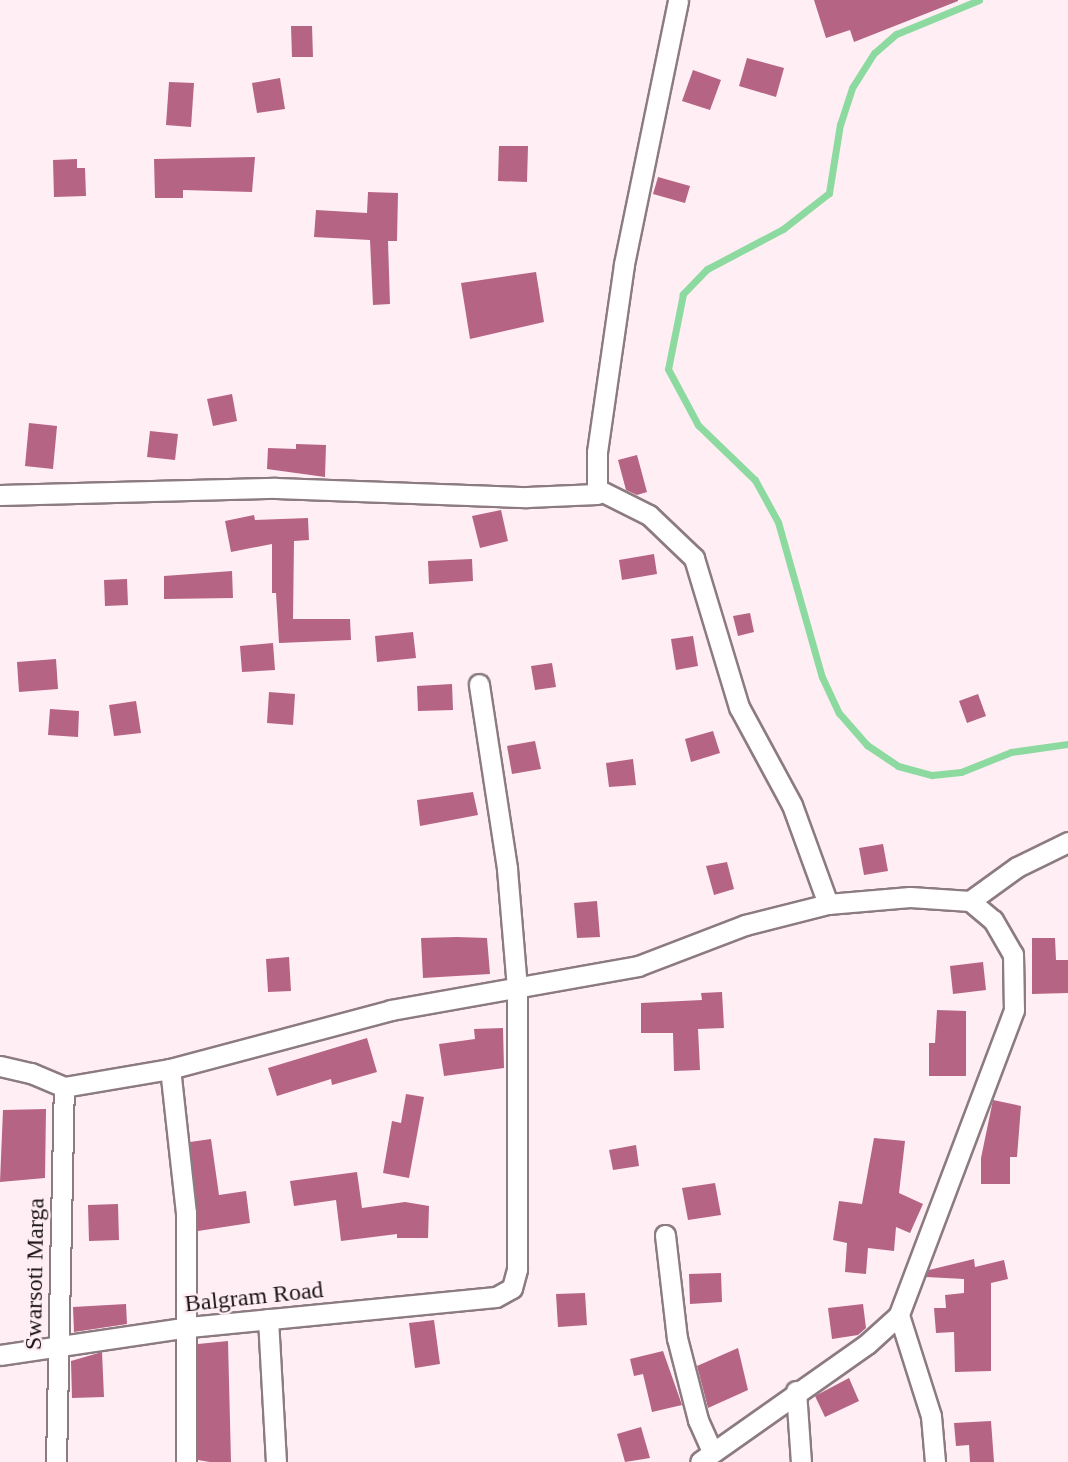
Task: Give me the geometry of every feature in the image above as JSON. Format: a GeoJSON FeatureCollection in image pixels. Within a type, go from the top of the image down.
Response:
{"type":"FeatureCollection","features":[{"type":"Feature","properties":{"kind":"street"},"geometry":{"type":"LineString","coordinates":[[0,495],[276,488],[527,497],[597,494],[597,452],[624,264],[678,0]]}},
{"type":"Feature","properties":{"kind":"street"},"geometry":{"type":"LineString","coordinates":[[597,489],[649,515],[694,558],[739,707],[792,805],[828,904]]}},
{"type":"Feature","properties":{"kind":"street"},"geometry":{"type":"LineString","coordinates":[[479,684],[507,868],[517,988]]}},
{"type":"Feature","properties":{"kind":"street"},"geometry":{"type":"LineString","coordinates":[[970,901],[1017,867],[1068,842]]}},
{"type":"Feature","properties":{"kind":"street"},"geometry":{"type":"LineString","coordinates":[[0,1066],[32,1073],[64,1087],[170,1069],[391,1010],[638,966],[745,925],[828,904],[911,897],[970,901],[993,920],[1013,954],[1014,1010],[899,1315],[867,1344],[796,1391],[706,1457],[677,1338],[665,1235]]}},
{"type":"Feature","properties":{"kind":"street","name":"Balgram Road"},"geometry":{"type":"LineString","coordinates":[[0,1354],[58,1350],[189,1327],[496,1297],[512,1288],[517,1269],[517,988]]}},
{"type":"Feature","properties":{"kind":"street"},"geometry":{"type":"LineString","coordinates":[[170,1069],[186,1213],[189,1327],[186,1462]]}},
{"type":"Feature","properties":{"kind":"street","name":"Swarsoti Marga"},"geometry":{"type":"LineString","coordinates":[[56,1462],[64,1087]]}},
{"type":"Feature","properties":{"kind":"street"},"geometry":{"type":"LineString","coordinates":[[899,1315],[931,1416],[934,1462]]}},
{"type":"Feature","properties":{"kind":"street"},"geometry":{"type":"LineString","coordinates":[[268,1320],[276,1462]]}},
{"type":"Feature","properties":{"kind":"street"},"geometry":{"type":"LineString","coordinates":[[796,1391],[800,1462]]}},
{"type":"Feature","properties":{"kind":"building"},"geometry":{"type":"Polygon","coordinates":[[[814,0],[958,1],[854,42],[850,30],[826,38],[814,0]]]}},
{"type":"Feature","properties":{"kind":"building"},"geometry":{"type":"Polygon","coordinates":[[[291,26],[312,26],[313,57],[292,57],[291,26]]]}},
{"type":"Feature","properties":{"kind":"building"},"geometry":{"type":"Polygon","coordinates":[[[747,58],[784,68],[776,97],[739,86],[747,58]]]}},
{"type":"Feature","properties":{"kind":"building"},"geometry":{"type":"Polygon","coordinates":[[[693,70],[721,80],[710,110],[682,101],[693,70]]]}},
{"type":"Feature","properties":{"kind":"building"},"geometry":{"type":"Polygon","coordinates":[[[280,78],[285,109],[257,113],[252,83],[280,78]]]}},
{"type":"Feature","properties":{"kind":"building"},"geometry":{"type":"Polygon","coordinates":[[[169,82],[194,83],[191,127],[166,125],[169,82]]]}},
{"type":"Feature","properties":{"kind":"building"},"geometry":{"type":"Polygon","coordinates":[[[499,146],[528,146],[527,182],[498,181],[499,146]]]}},
{"type":"Feature","properties":{"kind":"building"},"geometry":{"type":"Polygon","coordinates":[[[255,157],[252,192],[183,190],[183,198],[155,198],[154,159],[255,157]]]}},
{"type":"Feature","properties":{"kind":"building"},"geometry":{"type":"Polygon","coordinates":[[[77,159],[77,168],[85,168],[86,196],[54,197],[53,160],[77,159]]]}},
{"type":"Feature","properties":{"kind":"building"},"geometry":{"type":"Polygon","coordinates":[[[658,177],[690,186],[685,203],[653,194],[658,177]]]}},
{"type":"Feature","properties":{"kind":"building"},"geometry":{"type":"Polygon","coordinates":[[[368,192],[398,193],[397,241],[388,241],[390,304],[373,305],[370,240],[314,237],[316,210],[367,213],[368,192]]]}},
{"type":"Feature","properties":{"kind":"building"},"geometry":{"type":"Polygon","coordinates":[[[536,272],[544,322],[470,339],[461,283],[536,272]]]}},
{"type":"Feature","properties":{"kind":"building"},"geometry":{"type":"Polygon","coordinates":[[[232,394],[237,421],[213,426],[207,399],[232,394]]]}},
{"type":"Feature","properties":{"kind":"building"},"geometry":{"type":"Polygon","coordinates":[[[29,423],[57,426],[53,469],[25,466],[29,423]]]}},
{"type":"Feature","properties":{"kind":"building"},"geometry":{"type":"Polygon","coordinates":[[[150,431],[178,434],[175,460],[147,457],[150,431]]]}},
{"type":"Feature","properties":{"kind":"building"},"geometry":{"type":"Polygon","coordinates":[[[296,444],[326,445],[325,477],[267,469],[268,448],[296,449],[296,444]]]}},
{"type":"Feature","properties":{"kind":"building"},"geometry":{"type":"Polygon","coordinates":[[[637,455],[647,492],[637,495],[626,490],[618,460],[637,455]]]}},
{"type":"Feature","properties":{"kind":"building"},"geometry":{"type":"Polygon","coordinates":[[[501,510],[508,541],[480,548],[472,516],[501,510]]]}},
{"type":"Feature","properties":{"kind":"building"},"geometry":{"type":"Polygon","coordinates":[[[254,515],[255,520],[308,518],[309,540],[294,541],[293,619],[350,619],[351,640],[279,643],[276,593],[272,593],[272,544],[231,552],[225,521],[254,515]]]}},
{"type":"Feature","properties":{"kind":"building"},"geometry":{"type":"Polygon","coordinates":[[[654,554],[657,574],[622,580],[619,560],[654,554]]]}},
{"type":"Feature","properties":{"kind":"building"},"geometry":{"type":"Polygon","coordinates":[[[472,559],[473,581],[429,584],[428,561],[472,559]]]}},
{"type":"Feature","properties":{"kind":"building"},"geometry":{"type":"Polygon","coordinates":[[[232,571],[233,598],[164,599],[164,576],[232,571]]]}},
{"type":"Feature","properties":{"kind":"building"},"geometry":{"type":"Polygon","coordinates":[[[127,579],[128,605],[105,606],[104,580],[127,579]]]}},
{"type":"Feature","properties":{"kind":"building"},"geometry":{"type":"Polygon","coordinates":[[[750,613],[754,632],[738,636],[733,616],[750,613]]]}},
{"type":"Feature","properties":{"kind":"building"},"geometry":{"type":"Polygon","coordinates":[[[413,632],[416,658],[377,662],[375,636],[413,632]]]}},
{"type":"Feature","properties":{"kind":"building"},"geometry":{"type":"Polygon","coordinates":[[[693,636],[698,666],[676,670],[671,639],[693,636]]]}},
{"type":"Feature","properties":{"kind":"building"},"geometry":{"type":"Polygon","coordinates":[[[273,643],[275,670],[242,672],[240,646],[273,643]]]}},
{"type":"Feature","properties":{"kind":"building"},"geometry":{"type":"Polygon","coordinates":[[[56,659],[58,689],[19,692],[17,662],[56,659]]]}},
{"type":"Feature","properties":{"kind":"building"},"geometry":{"type":"Polygon","coordinates":[[[552,663],[556,687],[535,690],[531,666],[552,663]]]}},
{"type":"Feature","properties":{"kind":"building"},"geometry":{"type":"Polygon","coordinates":[[[452,684],[453,710],[418,711],[417,686],[452,684]]]}},
{"type":"Feature","properties":{"kind":"building"},"geometry":{"type":"Polygon","coordinates":[[[269,692],[295,694],[293,725],[267,723],[269,692]]]}},
{"type":"Feature","properties":{"kind":"building"},"geometry":{"type":"Polygon","coordinates":[[[978,694],[986,716],[967,723],[959,701],[978,694]]]}},
{"type":"Feature","properties":{"kind":"building"},"geometry":{"type":"Polygon","coordinates":[[[136,701],[141,733],[114,736],[109,705],[136,701]]]}},
{"type":"Feature","properties":{"kind":"building"},"geometry":{"type":"Polygon","coordinates":[[[50,709],[79,711],[78,737],[48,735],[50,709]]]}},
{"type":"Feature","properties":{"kind":"building"},"geometry":{"type":"Polygon","coordinates":[[[713,731],[720,753],[691,762],[685,739],[713,731]]]}},
{"type":"Feature","properties":{"kind":"building"},"geometry":{"type":"Polygon","coordinates":[[[535,741],[541,769],[512,774],[507,746],[535,741]]]}},
{"type":"Feature","properties":{"kind":"building"},"geometry":{"type":"Polygon","coordinates":[[[633,759],[636,785],[609,787],[606,763],[633,759]]]}},
{"type":"Feature","properties":{"kind":"building"},"geometry":{"type":"Polygon","coordinates":[[[473,792],[478,815],[420,826],[417,800],[473,792]]]}},
{"type":"Feature","properties":{"kind":"building"},"geometry":{"type":"Polygon","coordinates":[[[883,844],[888,871],[864,875],[859,848],[883,844]]]}},
{"type":"Feature","properties":{"kind":"building"},"geometry":{"type":"Polygon","coordinates":[[[727,862],[734,889],[714,895],[706,866],[727,862]]]}},
{"type":"Feature","properties":{"kind":"building"},"geometry":{"type":"Polygon","coordinates":[[[597,901],[600,937],[577,938],[574,903],[597,901]]]}},
{"type":"Feature","properties":{"kind":"building"},"geometry":{"type":"Polygon","coordinates":[[[421,938],[487,938],[490,974],[423,978],[421,938]]]}},
{"type":"Feature","properties":{"kind":"building"},"geometry":{"type":"Polygon","coordinates":[[[1032,938],[1055,938],[1056,960],[1068,960],[1068,993],[1032,994],[1032,938]]]}},
{"type":"Feature","properties":{"kind":"building"},"geometry":{"type":"Polygon","coordinates":[[[289,957],[291,991],[268,992],[266,959],[289,957]]]}},
{"type":"Feature","properties":{"kind":"building"},"geometry":{"type":"Polygon","coordinates":[[[983,962],[986,990],[953,994],[950,966],[983,962]]]}},
{"type":"Feature","properties":{"kind":"building"},"geometry":{"type":"Polygon","coordinates":[[[722,992],[724,1028],[698,1029],[700,1070],[674,1071],[673,1033],[641,1033],[641,1003],[702,1000],[701,993],[722,992]]]}},
{"type":"Feature","properties":{"kind":"building"},"geometry":{"type":"Polygon","coordinates":[[[937,1010],[966,1011],[966,1076],[929,1076],[929,1043],[935,1043],[937,1010]]]}},
{"type":"Feature","properties":{"kind":"building"},"geometry":{"type":"Polygon","coordinates":[[[503,1028],[504,1068],[444,1076],[439,1044],[475,1039],[474,1029],[503,1028]]]}},
{"type":"Feature","properties":{"kind":"building"},"geometry":{"type":"Polygon","coordinates":[[[367,1038],[377,1072],[332,1085],[331,1079],[277,1096],[268,1068],[367,1038]]]}},
{"type":"Feature","properties":{"kind":"building"},"geometry":{"type":"Polygon","coordinates":[[[406,1094],[424,1097],[409,1178],[383,1173],[392,1121],[401,1123],[406,1094]]]}},
{"type":"Feature","properties":{"kind":"building"},"geometry":{"type":"Polygon","coordinates":[[[993,1100],[1021,1106],[1017,1157],[1010,1157],[1010,1184],[981,1184],[981,1158],[993,1100]]]}},
{"type":"Feature","properties":{"kind":"building"},"geometry":{"type":"Polygon","coordinates":[[[46,1109],[45,1178],[0,1182],[3,1110],[46,1109]]]}},
{"type":"Feature","properties":{"kind":"building"},"geometry":{"type":"Polygon","coordinates":[[[874,1138],[905,1141],[899,1193],[923,1204],[910,1233],[896,1227],[894,1251],[868,1248],[866,1274],[845,1272],[847,1243],[833,1240],[839,1201],[862,1204],[874,1138]]]}},
{"type":"Feature","properties":{"kind":"building"},"geometry":{"type":"Polygon","coordinates":[[[211,1139],[219,1195],[246,1191],[250,1223],[198,1231],[190,1142],[211,1139]]]}},
{"type":"Feature","properties":{"kind":"building"},"geometry":{"type":"Polygon","coordinates":[[[636,1145],[639,1166],[613,1170],[609,1150],[636,1145]]]}},
{"type":"Feature","properties":{"kind":"building"},"geometry":{"type":"Polygon","coordinates":[[[357,1172],[362,1208],[405,1202],[429,1206],[428,1238],[397,1238],[397,1234],[341,1241],[336,1200],[294,1206],[290,1181],[357,1172]]]}},
{"type":"Feature","properties":{"kind":"building"},"geometry":{"type":"Polygon","coordinates":[[[715,1183],[721,1215],[688,1220],[682,1188],[715,1183]]]}},
{"type":"Feature","properties":{"kind":"building"},"geometry":{"type":"Polygon","coordinates":[[[118,1204],[119,1240],[89,1241],[88,1205],[118,1204]]]}},
{"type":"Feature","properties":{"kind":"building"},"geometry":{"type":"Polygon","coordinates":[[[974,1259],[975,1267],[1004,1260],[1008,1279],[991,1283],[991,1371],[955,1372],[954,1332],[936,1333],[934,1308],[946,1308],[945,1295],[964,1293],[964,1279],[926,1277],[929,1270],[974,1259]]]}},
{"type":"Feature","properties":{"kind":"building"},"geometry":{"type":"Polygon","coordinates":[[[721,1273],[722,1302],[690,1304],[689,1274],[721,1273]]]}},
{"type":"Feature","properties":{"kind":"building"},"geometry":{"type":"Polygon","coordinates":[[[585,1293],[587,1325],[558,1327],[556,1294],[585,1293]]]}},
{"type":"Feature","properties":{"kind":"building"},"geometry":{"type":"Polygon","coordinates":[[[126,1304],[127,1324],[74,1332],[73,1307],[126,1304]]]}},
{"type":"Feature","properties":{"kind":"building"},"geometry":{"type":"Polygon","coordinates":[[[863,1304],[866,1328],[858,1335],[832,1339],[828,1308],[863,1304]]]}},
{"type":"Feature","properties":{"kind":"building"},"geometry":{"type":"Polygon","coordinates":[[[434,1320],[440,1364],[415,1368],[409,1323],[434,1320]]]}},
{"type":"Feature","properties":{"kind":"building"},"geometry":{"type":"Polygon","coordinates":[[[228,1341],[231,1462],[198,1460],[198,1344],[228,1341]]]}},
{"type":"Feature","properties":{"kind":"building"},"geometry":{"type":"Polygon","coordinates":[[[738,1348],[748,1390],[708,1408],[697,1366],[738,1348]]]}},
{"type":"Feature","properties":{"kind":"building"},"geometry":{"type":"Polygon","coordinates":[[[663,1351],[682,1405],[652,1412],[643,1374],[634,1376],[630,1359],[663,1351]]]}},
{"type":"Feature","properties":{"kind":"building"},"geometry":{"type":"Polygon","coordinates":[[[102,1352],[104,1397],[72,1398],[71,1361],[102,1352]]]}},
{"type":"Feature","properties":{"kind":"building"},"geometry":{"type":"Polygon","coordinates":[[[849,1378],[859,1401],[825,1417],[815,1396],[849,1378]]]}},
{"type":"Feature","properties":{"kind":"building"},"geometry":{"type":"Polygon","coordinates":[[[991,1421],[994,1462],[970,1462],[969,1445],[956,1446],[954,1423],[991,1421]]]}},
{"type":"Feature","properties":{"kind":"building"},"geometry":{"type":"Polygon","coordinates":[[[641,1427],[650,1458],[625,1462],[617,1434],[641,1427]]]}},
{"type":"Feature","properties":{"kind":"waterway"},"geometry":{"type":"LineString","coordinates":[[979,0],[896,34],[874,53],[852,88],[840,124],[829,193],[783,229],[707,269],[683,294],[668,369],[698,425],[755,480],[778,522],[822,677],[839,713],[867,745],[898,766],[932,775],[961,772],[1011,752],[1068,744]]}}]}
